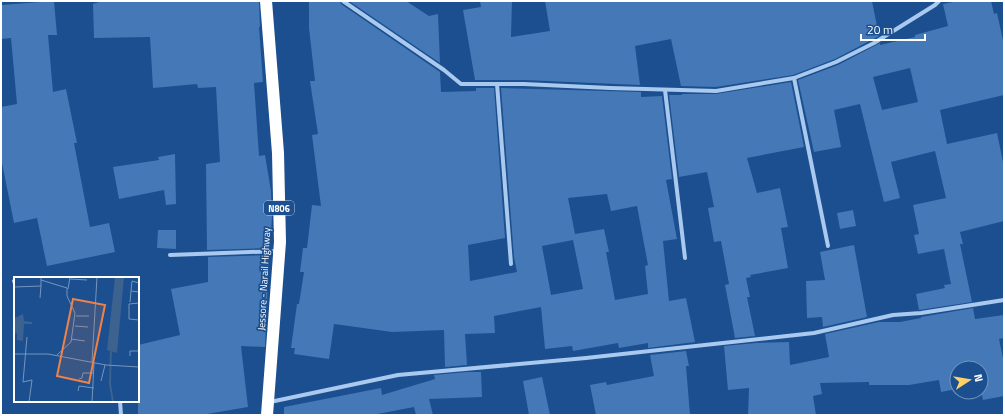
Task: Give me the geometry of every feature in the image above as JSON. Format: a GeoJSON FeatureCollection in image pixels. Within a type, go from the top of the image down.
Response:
{"type":"FeatureCollection","features":[{"type":"Feature","properties":{"kind":"highway","name":"Jessore - Narail Highway"},"geometry":{"type":"LineString","coordinates":[[266,1],[278,153],[279,251],[267,415]]}},
{"type":"Feature","properties":{"kind":"street"},"geometry":{"type":"LineString","coordinates":[[343,1],[444,70],[461,84],[716,91],[794,78],[836,62],[874,43],[940,1]]}},
{"type":"Feature","properties":{"kind":"street"},"geometry":{"type":"LineString","coordinates":[[794,78],[828,246]]}},
{"type":"Feature","properties":{"kind":"street"},"geometry":{"type":"LineString","coordinates":[[497,84],[511,264]]}},
{"type":"Feature","properties":{"kind":"street"},"geometry":{"type":"LineString","coordinates":[[665,90],[686,258]]}},
{"type":"Feature","properties":{"kind":"street"},"geometry":{"type":"LineString","coordinates":[[170,255],[279,251]]}},
{"type":"Feature","properties":{"kind":"street"},"geometry":{"type":"LineString","coordinates":[[268,403],[398,375],[586,358],[814,333],[893,315],[921,313],[1004,300]]}},
{"type":"Feature","properties":{"kind":"street"},"geometry":{"type":"LineString","coordinates":[[120,402],[121,415]]}},
{"type":"Feature","properties":{"kind":"building"},"geometry":{"type":"Polygon","coordinates":[[[54,1],[57,35],[48,35],[53,92],[66,89],[77,143],[74,143],[90,227],[109,223],[115,252],[47,266],[37,218],[14,223],[1,158],[1,107],[17,104],[11,38],[1,39],[1,5],[54,1]]]}},
{"type":"Feature","properties":{"kind":"building"},"geometry":{"type":"Polygon","coordinates":[[[102,1],[259,1],[259,27],[263,82],[254,83],[259,156],[265,155],[271,191],[272,217],[270,248],[207,250],[206,164],[220,162],[216,87],[198,88],[197,84],[153,88],[150,37],[94,38],[93,4],[102,1]]]}},
{"type":"Feature","properties":{"kind":"building"},"geometry":{"type":"Polygon","coordinates":[[[309,1],[340,1],[341,4],[440,72],[441,92],[476,91],[476,88],[494,88],[505,238],[468,245],[470,281],[517,272],[514,257],[501,88],[641,92],[641,97],[662,96],[672,179],[666,180],[677,239],[663,241],[669,301],[686,298],[695,342],[648,348],[648,343],[619,348],[618,343],[573,351],[572,346],[545,349],[541,307],[494,316],[495,333],[465,334],[467,365],[445,367],[444,330],[392,332],[334,324],[329,359],[294,354],[295,348],[291,348],[297,304],[299,304],[304,272],[300,272],[303,248],[307,248],[312,205],[321,206],[312,135],[318,134],[310,81],[315,81],[309,28],[309,1]],[[607,194],[568,198],[575,234],[604,229],[609,252],[606,252],[615,300],[648,294],[645,266],[648,265],[637,206],[611,211],[607,194]],[[573,240],[542,246],[551,295],[583,289],[573,240]]]}},
{"type":"Feature","properties":{"kind":"building"},"geometry":{"type":"Polygon","coordinates":[[[349,1],[406,1],[429,16],[438,14],[440,63],[349,1]]]}},
{"type":"Feature","properties":{"kind":"building"},"geometry":{"type":"Polygon","coordinates":[[[480,1],[512,1],[511,37],[550,31],[545,1],[872,1],[879,36],[835,59],[793,75],[716,87],[681,86],[671,39],[635,46],[640,85],[524,80],[475,80],[463,10],[481,7],[480,1]]]}},
{"type":"Feature","properties":{"kind":"building"},"geometry":{"type":"Polygon","coordinates":[[[958,1],[991,1],[994,14],[997,13],[1004,45],[1004,95],[940,110],[947,144],[997,133],[1004,167],[1004,221],[960,232],[963,244],[960,244],[972,302],[919,310],[916,294],[945,288],[944,285],[951,284],[944,249],[918,254],[914,235],[919,234],[913,205],[946,198],[935,151],[891,162],[900,198],[884,202],[860,104],[834,110],[841,147],[814,152],[798,80],[838,65],[880,43],[880,45],[915,37],[915,35],[948,26],[943,4],[958,1]],[[910,68],[873,77],[882,110],[918,102],[910,68]]]}},
{"type":"Feature","properties":{"kind":"building"},"geometry":{"type":"Polygon","coordinates":[[[791,82],[804,147],[747,158],[757,193],[780,188],[788,227],[781,228],[788,268],[750,275],[751,277],[746,278],[750,297],[747,297],[755,336],[735,338],[725,285],[729,284],[721,241],[714,242],[708,208],[714,207],[707,172],[679,177],[669,95],[716,94],[791,82]]]}},
{"type":"Feature","properties":{"kind":"building"},"geometry":{"type":"Polygon","coordinates":[[[175,154],[176,204],[166,205],[164,190],[119,199],[113,167],[159,160],[158,157],[175,154]]]}},
{"type":"Feature","properties":{"kind":"building"},"geometry":{"type":"Polygon","coordinates":[[[853,210],[856,226],[840,229],[837,213],[853,210]]]}},
{"type":"Feature","properties":{"kind":"building"},"geometry":{"type":"Polygon","coordinates":[[[158,230],[176,230],[176,249],[157,248],[158,230]]]}},
{"type":"Feature","properties":{"kind":"building"},"geometry":{"type":"Polygon","coordinates":[[[854,245],[867,317],[823,327],[822,317],[807,318],[806,281],[825,280],[820,252],[854,245]]]}},
{"type":"Feature","properties":{"kind":"building"},"geometry":{"type":"Polygon","coordinates":[[[269,255],[265,347],[241,346],[248,407],[201,415],[138,415],[139,345],[180,335],[171,289],[208,282],[208,257],[269,255]]]}},
{"type":"Feature","properties":{"kind":"building"},"geometry":{"type":"Polygon","coordinates":[[[973,308],[975,319],[1004,315],[1004,338],[999,339],[1004,363],[1004,396],[989,399],[989,360],[949,360],[949,390],[941,392],[939,380],[909,385],[869,385],[869,382],[820,383],[822,394],[813,396],[816,415],[748,415],[749,388],[728,390],[724,346],[789,342],[790,365],[829,357],[825,334],[879,322],[900,322],[973,308]]]}},
{"type":"Feature","properties":{"kind":"building"},"geometry":{"type":"Polygon","coordinates":[[[686,351],[689,366],[686,366],[690,415],[596,415],[590,385],[606,382],[607,385],[654,376],[650,355],[686,351]]]}},
{"type":"Feature","properties":{"kind":"building"},"geometry":{"type":"Polygon","coordinates":[[[481,372],[482,397],[429,399],[433,415],[416,415],[414,407],[372,415],[284,415],[284,407],[381,388],[382,395],[435,379],[434,375],[481,372]]]}},
{"type":"Feature","properties":{"kind":"building"},"geometry":{"type":"Polygon","coordinates":[[[542,377],[550,415],[529,415],[523,381],[542,377]]]}}]}
